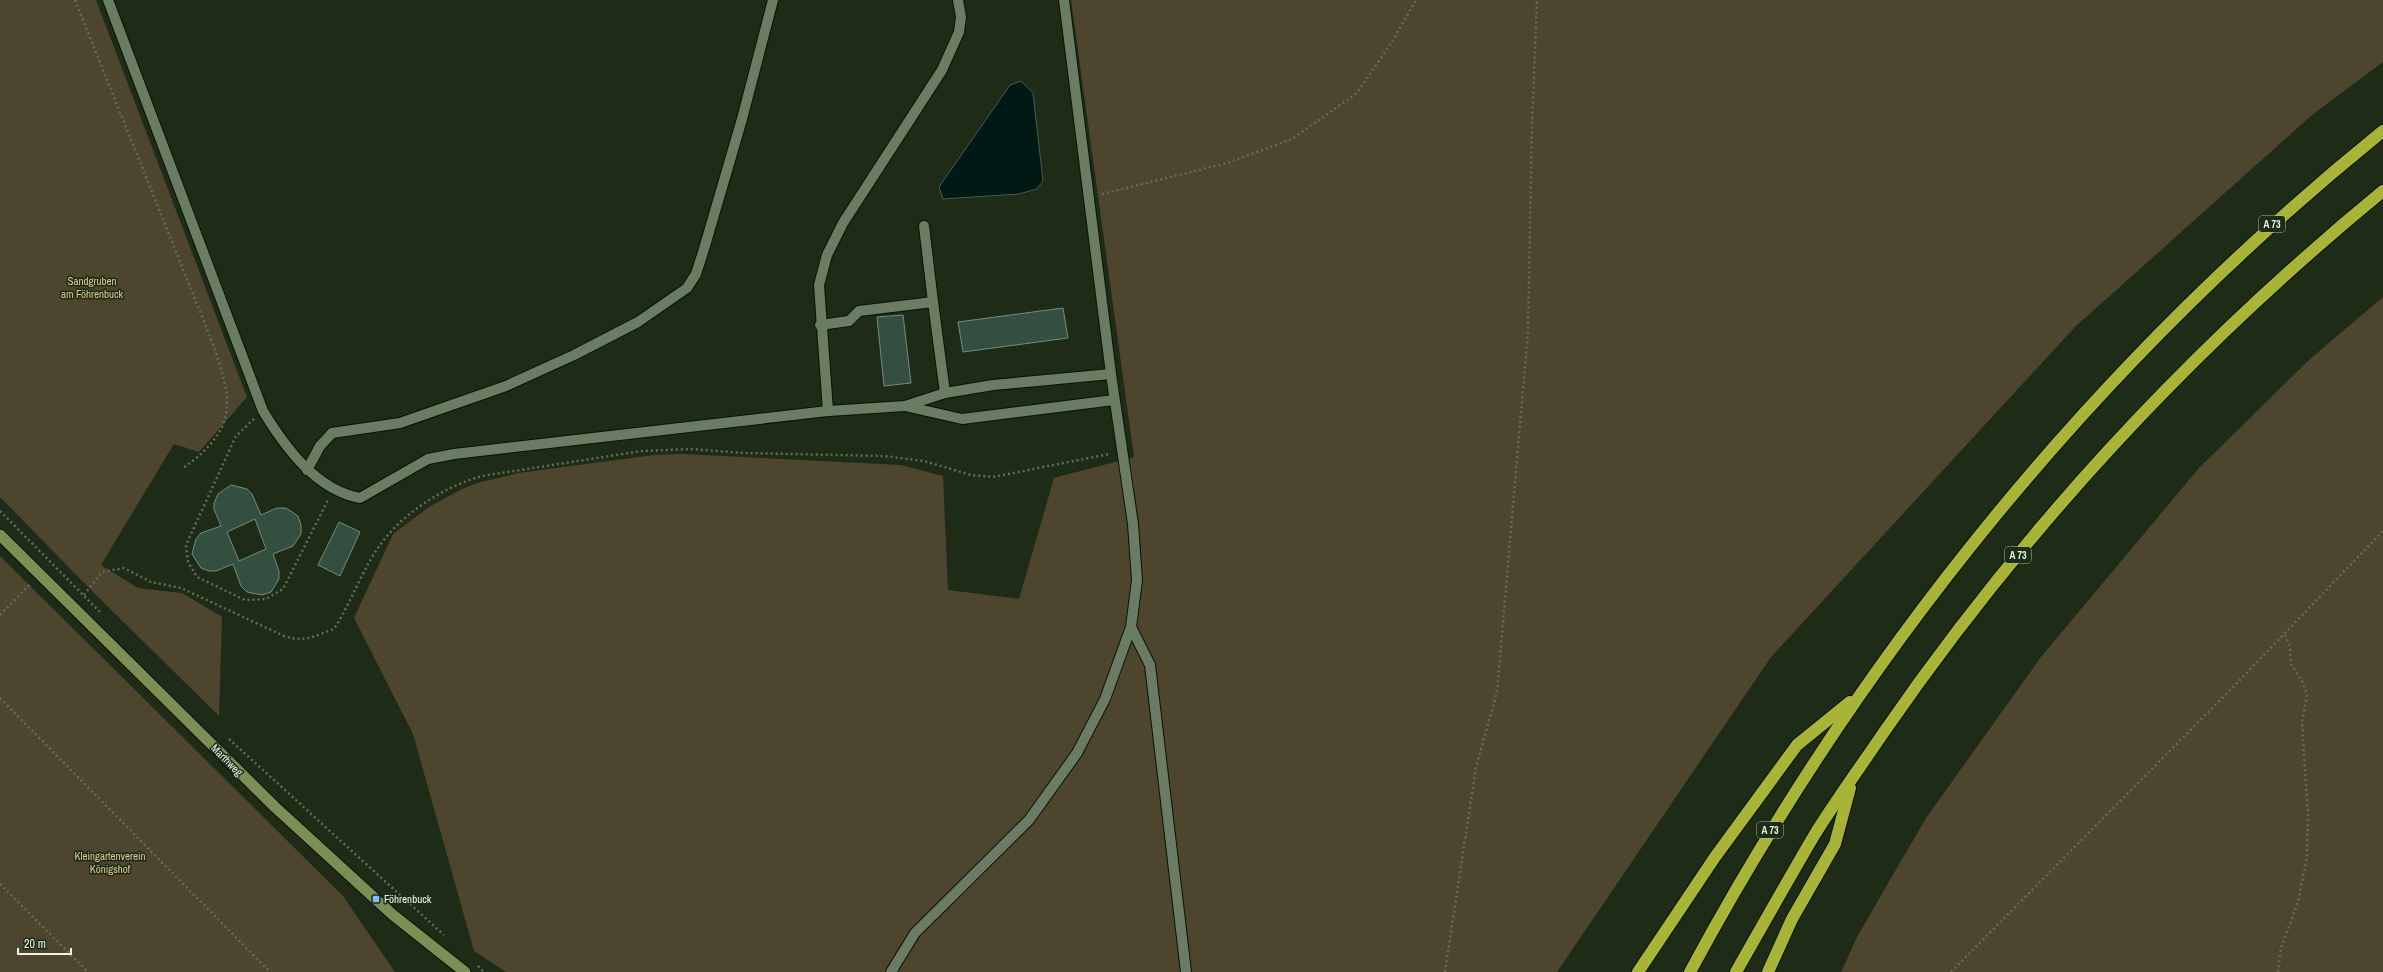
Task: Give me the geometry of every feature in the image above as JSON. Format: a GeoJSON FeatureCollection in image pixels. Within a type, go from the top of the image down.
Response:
{"type":"FeatureCollection","features":[{"type":"Feature","properties":{"kind":"highway","name":"A 73"},"geometry":{"type":"LineString","coordinates":[[1690,972],[1765,838],[1860,694],[1955,565],[2076,420],[2168,324],[2281,216],[2383,131]]}},
{"type":"Feature","properties":{"kind":"highway","name":"A 73"},"geometry":{"type":"LineString","coordinates":[[1736,972],[1816,833],[1853,776],[1950,640],[2039,528],[2086,475],[2204,351],[2312,250],[2383,191]]}},
{"type":"Feature","properties":{"kind":"highway"},"geometry":{"type":"LineString","coordinates":[[1638,972],[1715,857],[1797,745],[1860,694]]}},
{"type":"Feature","properties":{"kind":"highway","name":"A 73"},"geometry":{"type":"LineString","coordinates":[[1768,972],[1792,919],[1835,844],[1853,776]]}},
{"type":"Feature","properties":{"kind":"main road","name":"Marthweg"},"geometry":{"type":"LineString","coordinates":[[0,535],[280,812],[393,915],[465,972]]}},
{"type":"Feature","properties":{"kind":"lane"},"geometry":{"type":"LineString","coordinates":[[108,0],[263,411],[277,435],[307,470],[345,496],[360,498],[428,459],[454,454],[828,410],[905,406],[945,393],[993,385],[1111,374]]}},
{"type":"Feature","properties":{"kind":"lane"},"geometry":{"type":"LineString","coordinates":[[307,470],[320,446],[332,433],[400,423],[506,386],[574,355],[638,322],[687,288],[696,274],[704,249],[742,119],[773,0]]}},
{"type":"Feature","properties":{"kind":"lane"},"geometry":{"type":"LineString","coordinates":[[828,410],[820,325],[819,285],[828,255],[843,223],[942,70],[959,32],[961,17],[958,0]]}},
{"type":"Feature","properties":{"kind":"lane"},"geometry":{"type":"LineString","coordinates":[[892,972],[915,933],[1029,820],[1077,753],[1105,699],[1131,627],[1137,580],[1133,524],[1114,400],[1064,0]]}},
{"type":"Feature","properties":{"kind":"lane"},"geometry":{"type":"LineString","coordinates":[[924,226],[945,393]]}},
{"type":"Feature","properties":{"kind":"lane"},"geometry":{"type":"LineString","coordinates":[[820,325],[849,321],[859,311],[933,302]]}},
{"type":"Feature","properties":{"kind":"lane"},"geometry":{"type":"LineString","coordinates":[[905,406],[962,419],[1114,400]]}},
{"type":"Feature","properties":{"kind":"lane"},"geometry":{"type":"LineString","coordinates":[[1131,627],[1150,665],[1186,972]]}},
{"type":"Feature","properties":{"kind":"path"},"geometry":{"type":"LineString","coordinates":[[75,0],[222,370],[228,395],[226,417],[217,435],[199,457],[183,468]]}},
{"type":"Feature","properties":{"kind":"path"},"geometry":{"type":"LineString","coordinates":[[1088,197],[1227,163],[1292,139],[1357,94],[1390,45],[1416,0]]}},
{"type":"Feature","properties":{"kind":"path"},"geometry":{"type":"LineString","coordinates":[[1445,972],[1476,767],[1497,692],[1528,332],[1532,122],[1538,0]]}},
{"type":"Feature","properties":{"kind":"path"},"geometry":{"type":"LineString","coordinates":[[263,411],[236,436],[186,545],[188,562],[197,577],[245,600],[266,599],[283,589],[334,489]]}},
{"type":"Feature","properties":{"kind":"path"},"geometry":{"type":"LineString","coordinates":[[84,595],[102,572],[124,568],[150,582],[181,588],[261,627],[298,640],[307,639],[334,629],[383,541],[397,527],[446,490],[465,480],[482,476],[642,451],[691,449],[744,453],[884,456],[924,461],[971,475],[993,477],[1121,451]]}},
{"type":"Feature","properties":{"kind":"path"},"geometry":{"type":"LineString","coordinates":[[0,511],[106,617]]}},
{"type":"Feature","properties":{"kind":"path"},"geometry":{"type":"LineString","coordinates":[[1951,972],[2383,531]]}},
{"type":"Feature","properties":{"kind":"path"},"geometry":{"type":"LineString","coordinates":[[0,615],[39,574]]}},
{"type":"Feature","properties":{"kind":"path"},"geometry":{"type":"LineString","coordinates":[[2278,972],[2281,948],[2298,902],[2307,857],[2307,823],[2302,723],[2307,695],[2303,682],[2291,664],[2290,646],[2284,633]]}},
{"type":"Feature","properties":{"kind":"path"},"geometry":{"type":"LineString","coordinates":[[0,698],[270,972]]}},
{"type":"Feature","properties":{"kind":"path"},"geometry":{"type":"LineString","coordinates":[[228,738],[449,940]]}},
{"type":"Feature","properties":{"kind":"path"},"geometry":{"type":"LineString","coordinates":[[0,884],[88,972]]}},
{"type":"Feature","properties":{"kind":"path"},"geometry":{"type":"LineString","coordinates":[[473,961],[484,972]]}},
{"type":"Feature","properties":{"kind":"green space","name":"Sandgruben am Föhrenbuck"},"geometry":{"type":"Polygon","coordinates":[[[0,0],[96,0],[247,397],[199,452],[174,444],[101,565],[138,588],[182,593],[222,617],[219,716],[94,593],[0,497],[0,0]]]}},
{"type":"Feature","properties":{"kind":"green space"},"geometry":{"type":"Polygon","coordinates":[[[1071,0],[2383,0],[2383,62],[2312,115],[2075,327],[1771,657],[1557,972],[506,972],[474,951],[413,734],[354,618],[393,534],[429,507],[460,490],[477,483],[518,473],[654,455],[683,454],[901,465],[943,476],[948,590],[1019,599],[1054,478],[1134,457],[1071,0]]]}},
{"type":"Feature","properties":{"kind":"green space"},"geometry":{"type":"Polygon","coordinates":[[[2383,297],[2383,972],[1841,972],[1858,935],[1926,818],[2041,657],[2199,468],[2310,359],[2383,297]]]}},
{"type":"Feature","properties":{"kind":"green space","name":"Kleingartenverein Königshof"},"geometry":{"type":"Polygon","coordinates":[[[0,556],[343,896],[395,972],[0,972],[0,556]]]}},
{"type":"Feature","properties":{"kind":"water"},"geometry":{"type":"Polygon","coordinates":[[[1021,81],[1033,93],[1043,181],[1037,189],[1019,194],[943,199],[939,187],[1010,85],[1021,81]]]}},
{"type":"Feature","properties":{"kind":"building"},"geometry":{"type":"Polygon","coordinates":[[[1063,308],[1068,338],[963,352],[958,322],[1063,308]]]}},
{"type":"Feature","properties":{"kind":"building"},"geometry":{"type":"Polygon","coordinates":[[[903,315],[911,383],[884,386],[877,317],[903,315]]]}},
{"type":"Feature","properties":{"kind":"building"},"geometry":{"type":"Polygon","coordinates":[[[231,485],[247,489],[252,494],[261,515],[277,508],[286,508],[298,516],[301,525],[301,534],[293,546],[273,554],[279,571],[279,579],[271,592],[262,595],[247,592],[241,586],[233,564],[216,571],[209,571],[201,568],[192,554],[196,539],[201,533],[221,526],[214,509],[214,503],[218,494],[231,485]],[[255,519],[227,532],[239,561],[266,549],[255,519]]]}},
{"type":"Feature","properties":{"kind":"building"},"geometry":{"type":"Polygon","coordinates":[[[339,522],[360,532],[340,576],[318,565],[339,522]]]}},
{"type":"Feature","properties":{"kind":"place","name":"Föhrenbuck"},"geometry":{"type":"Point","coordinates":[376,899]}}]}
